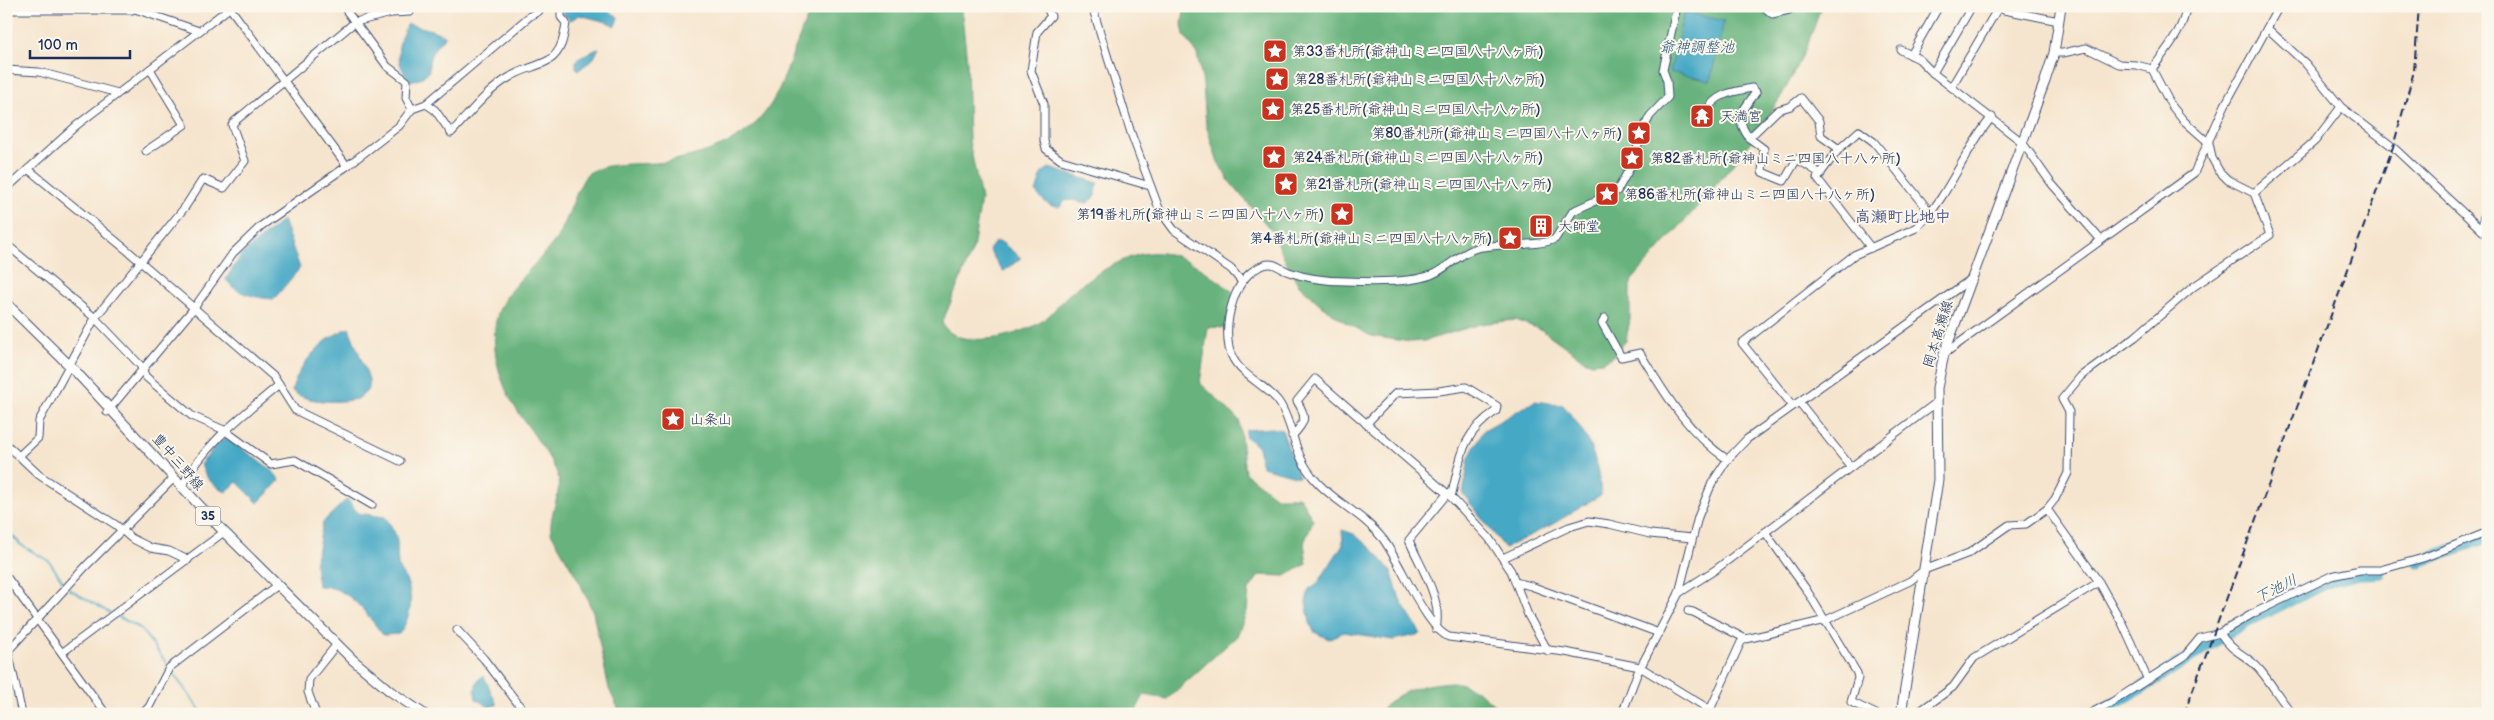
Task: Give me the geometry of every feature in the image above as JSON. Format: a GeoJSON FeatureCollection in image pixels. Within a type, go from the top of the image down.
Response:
{"type":"FeatureCollection","features":[{"type":"Feature","properties":{"kind":"main road","name":"岡本高瀬線"},"geometry":{"type":"LineString","coordinates":[[1901,714],[1938,480],[1940,456],[1937,402],[1944,354],[2054,53],[2060,6]]}},
{"type":"Feature","properties":{"kind":"main road","name":"豊中三野線"},"geometry":{"type":"LineString","coordinates":[[6,303],[69,365],[224,532],[336,644],[373,678],[424,714]]}},
{"type":"Feature","properties":{"kind":"street"},"geometry":{"type":"LineString","coordinates":[[343,6],[387,66],[407,81],[406,98],[412,109]]}},
{"type":"Feature","properties":{"kind":"street"},"geometry":{"type":"LineString","coordinates":[[19,456],[38,438],[39,421],[95,318],[185,207],[203,179],[224,188],[245,161],[232,125],[234,122],[355,22],[392,13],[410,12],[412,6]]}},
{"type":"Feature","properties":{"kind":"street"},"geometry":{"type":"LineString","coordinates":[[109,410],[193,309],[233,253],[261,226],[347,166],[400,126],[412,109],[426,104],[530,16],[540,11],[538,6]]}},
{"type":"Feature","properties":{"kind":"street"},"geometry":{"type":"LineString","coordinates":[[426,104],[435,110],[451,133],[493,89],[508,78],[549,60],[562,44],[566,22],[562,17],[561,6]]}},
{"type":"Feature","properties":{"kind":"street"},"geometry":{"type":"LineString","coordinates":[[1046,6],[1050,16],[1037,32],[1031,71],[1044,104],[1044,141],[1046,149],[1061,160],[1150,186]]}},
{"type":"Feature","properties":{"kind":"street"},"geometry":{"type":"LineString","coordinates":[[1092,6],[1150,186],[1160,211],[1174,230],[1230,269],[1242,282]]}},
{"type":"Feature","properties":{"kind":"street"},"geometry":{"type":"LineString","coordinates":[[1677,6],[1663,70],[1667,81],[1668,97],[1650,116],[1639,138],[1636,157],[1617,191],[1573,211],[1555,239],[1475,249],[1431,275],[1382,282],[1310,279],[1287,272],[1272,263],[1255,270],[1242,282],[1232,303],[1228,334],[1229,348],[1237,366],[1267,389],[1280,403],[1305,468],[1320,487],[1357,515],[1381,537],[1397,559],[1436,629],[1449,637],[1564,652],[1640,667],[1714,712],[1741,642],[1746,639],[1826,620],[1910,581],[1924,570],[1969,553],[2008,525],[2026,524],[2047,509],[2055,499],[2068,474],[2069,412],[2062,399],[2081,376],[2135,337],[2193,287],[2270,235],[2254,193],[2228,180],[2219,171],[2212,158],[2209,143],[2177,112],[2152,69],[2136,64],[2119,64],[2086,48],[2054,53]]}},
{"type":"Feature","properties":{"kind":"street"},"geometry":{"type":"LineString","coordinates":[[1763,6],[1772,14],[1790,10],[1794,6]]}},
{"type":"Feature","properties":{"kind":"street"},"geometry":{"type":"LineString","coordinates":[[1911,55],[1939,6]]}},
{"type":"Feature","properties":{"kind":"street"},"geometry":{"type":"LineString","coordinates":[[1933,73],[1972,6]]}},
{"type":"Feature","properties":{"kind":"street"},"geometry":{"type":"LineString","coordinates":[[2152,69],[2171,43],[2185,16],[2186,6]]}},
{"type":"Feature","properties":{"kind":"street"},"geometry":{"type":"LineString","coordinates":[[1944,354],[2188,179],[2197,168],[2229,97],[2279,6]]}},
{"type":"Feature","properties":{"kind":"street"},"geometry":{"type":"LineString","coordinates":[[6,10],[132,10],[135,7],[199,31]]}},
{"type":"Feature","properties":{"kind":"street"},"geometry":{"type":"LineString","coordinates":[[6,189],[10,181],[28,169],[76,125],[231,7],[347,166]]}},
{"type":"Feature","properties":{"kind":"street"},"geometry":{"type":"LineString","coordinates":[[1952,86],[1997,7],[2059,21]]}},
{"type":"Feature","properties":{"kind":"street"},"geometry":{"type":"LineString","coordinates":[[2267,28],[2306,64],[2341,107],[2392,146],[2485,233]]}},
{"type":"Feature","properties":{"kind":"street"},"geometry":{"type":"LineString","coordinates":[[1901,50],[1919,60],[2022,142],[2051,183],[2101,240]]}},
{"type":"Feature","properties":{"kind":"street"},"geometry":{"type":"LineString","coordinates":[[6,70],[39,72],[118,93]]}},
{"type":"Feature","properties":{"kind":"street"},"geometry":{"type":"LineString","coordinates":[[146,151],[184,126],[150,70]]}},
{"type":"Feature","properties":{"kind":"street"},"geometry":{"type":"LineString","coordinates":[[1707,110],[1713,100],[1727,94],[1752,88],[1756,92],[1742,108],[1741,126],[1749,138],[1764,149],[1762,172],[1784,180],[1797,160],[1821,174]]}},
{"type":"Feature","properties":{"kind":"street"},"geometry":{"type":"LineString","coordinates":[[1749,138],[1778,110],[1791,106],[1801,98],[1819,121],[1821,136],[1839,149]]}},
{"type":"Feature","properties":{"kind":"street"},"geometry":{"type":"LineString","coordinates":[[2254,193],[2315,141],[2341,107]]}},
{"type":"Feature","properties":{"kind":"street"},"geometry":{"type":"LineString","coordinates":[[1851,467],[1742,343],[1854,255],[1916,228],[1954,178],[1980,132],[1992,118]]}},
{"type":"Feature","properties":{"kind":"street"},"geometry":{"type":"LineString","coordinates":[[1871,248],[1817,178],[1839,149],[1859,132],[1874,142],[1930,212]]}},
{"type":"Feature","properties":{"kind":"street"},"geometry":{"type":"LineString","coordinates":[[28,169],[274,377],[295,410],[400,461]]}},
{"type":"Feature","properties":{"kind":"street"},"geometry":{"type":"LineString","coordinates":[[2485,233],[2488,184]]}},
{"type":"Feature","properties":{"kind":"street"},"geometry":{"type":"LineString","coordinates":[[6,244],[95,318],[142,370],[146,377],[192,416],[224,430],[271,464],[295,460],[372,505]]}},
{"type":"Feature","properties":{"kind":"street"},"geometry":{"type":"LineString","coordinates":[[1622,714],[1640,667],[1679,594],[1698,517],[1712,483],[1728,460],[1747,440],[1971,279]]}},
{"type":"Feature","properties":{"kind":"street"},"geometry":{"type":"LineString","coordinates":[[1605,318],[1602,322],[1621,357],[1640,353],[1683,420],[1713,450],[1728,460]]}},
{"type":"Feature","properties":{"kind":"street"},"geometry":{"type":"LineString","coordinates":[[1292,436],[1304,421],[1305,414],[1297,401],[1315,379],[1449,496],[1503,558],[1528,615],[1548,651]]}},
{"type":"Feature","properties":{"kind":"street"},"geometry":{"type":"LineString","coordinates":[[182,488],[193,466],[224,430],[279,385]]}},
{"type":"Feature","properties":{"kind":"street"},"geometry":{"type":"LineString","coordinates":[[1366,424],[1396,393],[1439,391],[1466,386],[1497,406],[1496,411],[1478,423],[1468,440],[1458,462],[1449,496],[1409,540],[1432,592],[1438,613],[1436,629]]}},
{"type":"Feature","properties":{"kind":"street"},"geometry":{"type":"LineString","coordinates":[[1679,594],[1765,532],[1937,402]]}},
{"type":"Feature","properties":{"kind":"street"},"geometry":{"type":"LineString","coordinates":[[6,444],[39,475],[121,530],[151,548],[169,551],[188,560]]}},
{"type":"Feature","properties":{"kind":"street"},"geometry":{"type":"LineString","coordinates":[[22,714],[8,650],[121,530],[173,479]]}},
{"type":"Feature","properties":{"kind":"street"},"geometry":{"type":"LineString","coordinates":[[2047,509],[2099,582],[2122,623],[2148,680]]}},
{"type":"Feature","properties":{"kind":"street"},"geometry":{"type":"LineString","coordinates":[[1503,558],[1569,527],[1589,521],[1650,534],[1692,538]]}},
{"type":"Feature","properties":{"kind":"street"},"geometry":{"type":"LineString","coordinates":[[63,652],[224,532]]}},
{"type":"Feature","properties":{"kind":"street"},"geometry":{"type":"LineString","coordinates":[[1765,532],[1826,620],[1857,673],[1858,678],[1851,702],[1876,714]]}},
{"type":"Feature","properties":{"kind":"street"},"geometry":{"type":"LineString","coordinates":[[2089,714],[2185,656],[2200,638],[2222,636],[2254,614],[2331,576],[2360,570],[2380,570],[2406,563],[2488,532]]}},
{"type":"Feature","properties":{"kind":"street"},"geometry":{"type":"LineString","coordinates":[[6,576],[63,652],[106,714]]}},
{"type":"Feature","properties":{"kind":"street"},"geometry":{"type":"LineString","coordinates":[[1515,582],[1531,586],[1659,633]]}},
{"type":"Feature","properties":{"kind":"street"},"geometry":{"type":"LineString","coordinates":[[1916,714],[1953,688],[1974,658],[2099,582]]}},
{"type":"Feature","properties":{"kind":"street"},"geometry":{"type":"LineString","coordinates":[[142,714],[148,707],[169,668],[277,585]]}},
{"type":"Feature","properties":{"kind":"street"},"geometry":{"type":"LineString","coordinates":[[1688,611],[1746,639]]}},
{"type":"Feature","properties":{"kind":"street"},"geometry":{"type":"LineString","coordinates":[[457,630],[484,659],[526,714]]}},
{"type":"Feature","properties":{"kind":"street"},"geometry":{"type":"LineString","coordinates":[[2222,636],[2233,650],[2261,670],[2278,698],[2293,714]]}},
{"type":"Feature","properties":{"kind":"street"},"geometry":{"type":"LineString","coordinates":[[316,714],[308,692],[309,679],[336,644]]}},
{"type":"Feature","properties":{"kind":"green space"},"geometry":{"type":"Polygon","coordinates":[[[813,6],[961,6],[967,62],[969,141],[981,199],[973,249],[942,323],[950,332],[961,337],[991,339],[1022,331],[1045,319],[1071,293],[1103,270],[1127,259],[1149,253],[1173,255],[1194,264],[1233,292],[1226,328],[1208,327],[1200,383],[1239,420],[1245,473],[1276,497],[1300,497],[1313,520],[1304,543],[1307,564],[1285,576],[1259,575],[1249,590],[1247,611],[1237,636],[1167,699],[1144,695],[1134,714],[621,714],[609,689],[593,612],[580,583],[551,533],[559,486],[557,473],[506,391],[495,351],[495,325],[504,300],[558,236],[587,174],[615,165],[665,162],[693,156],[734,139],[758,121],[772,103],[813,6]]]}},
{"type":"Feature","properties":{"kind":"green space"},"geometry":{"type":"Polygon","coordinates":[[[1185,6],[1821,6],[1807,46],[1788,84],[1766,119],[1715,186],[1632,280],[1630,286],[1630,319],[1626,340],[1612,357],[1602,362],[1592,363],[1584,360],[1542,330],[1515,320],[1480,324],[1424,341],[1410,342],[1371,336],[1345,322],[1322,306],[1298,284],[1271,230],[1229,181],[1217,160],[1206,125],[1203,84],[1197,54],[1184,35],[1182,24],[1185,6]]]}},
{"type":"Feature","properties":{"kind":"green space"},"geometry":{"type":"Polygon","coordinates":[[[1454,682],[1468,686],[1492,703],[1503,714],[1379,714],[1393,699],[1412,689],[1454,682]]]}},
{"type":"Feature","properties":{"kind":"water"},"geometry":{"type":"Polygon","coordinates":[[[564,6],[604,6],[618,18],[615,26],[579,15],[571,20],[563,14],[564,6]]]}},
{"type":"Feature","properties":{"kind":"water","name":"爺神調整池"},"geometry":{"type":"Polygon","coordinates":[[[1684,12],[1724,21],[1710,81],[1670,72],[1684,12]]]}},
{"type":"Feature","properties":{"kind":"water"},"geometry":{"type":"Polygon","coordinates":[[[408,24],[432,30],[446,36],[433,52],[429,71],[420,79],[410,81],[399,60],[398,53],[401,39],[408,24]]]}},
{"type":"Feature","properties":{"kind":"water"},"geometry":{"type":"Polygon","coordinates":[[[599,48],[594,58],[579,70],[576,68],[576,60],[599,48]]]}},
{"type":"Feature","properties":{"kind":"water"},"geometry":{"type":"Polygon","coordinates":[[[1049,168],[1098,183],[1095,197],[1087,203],[1073,200],[1064,201],[1060,207],[1052,206],[1036,192],[1042,173],[1049,168]]]}},
{"type":"Feature","properties":{"kind":"water"},"geometry":{"type":"Polygon","coordinates":[[[283,220],[300,268],[274,299],[261,298],[241,292],[226,279],[242,254],[283,220]]]}},
{"type":"Feature","properties":{"kind":"water"},"geometry":{"type":"Polygon","coordinates":[[[995,242],[1001,242],[1021,258],[1003,272],[989,250],[995,242]]]}},
{"type":"Feature","properties":{"kind":"water"},"geometry":{"type":"Polygon","coordinates":[[[349,328],[369,379],[369,389],[357,399],[341,401],[314,400],[292,391],[300,371],[313,353],[330,338],[349,328]]]}},
{"type":"Feature","properties":{"kind":"water"},"geometry":{"type":"Polygon","coordinates":[[[1535,401],[1563,405],[1579,426],[1594,457],[1600,481],[1601,495],[1553,524],[1505,548],[1463,494],[1469,457],[1484,430],[1535,401]]]}},
{"type":"Feature","properties":{"kind":"water"},"geometry":{"type":"Polygon","coordinates":[[[1272,428],[1282,430],[1299,477],[1262,467],[1258,447],[1245,436],[1246,430],[1272,428]]]}},
{"type":"Feature","properties":{"kind":"water"},"geometry":{"type":"Polygon","coordinates":[[[226,438],[271,469],[280,480],[258,503],[237,482],[226,492],[213,484],[205,474],[201,464],[217,444],[226,438]]]}},
{"type":"Feature","properties":{"kind":"water"},"geometry":{"type":"Polygon","coordinates":[[[347,499],[358,513],[385,517],[396,535],[398,565],[407,582],[410,596],[410,610],[399,634],[383,635],[363,609],[347,595],[339,590],[318,586],[315,564],[323,522],[347,499]]]}},
{"type":"Feature","properties":{"kind":"water"},"geometry":{"type":"Polygon","coordinates":[[[1342,530],[1354,534],[1376,553],[1391,571],[1401,602],[1421,634],[1393,640],[1344,632],[1329,639],[1314,632],[1310,623],[1306,602],[1309,589],[1318,583],[1343,544],[1342,530]]]}},
{"type":"Feature","properties":{"kind":"water"},"geometry":{"type":"Polygon","coordinates":[[[484,676],[497,705],[489,707],[476,699],[476,685],[481,677],[484,676]]]}},
{"type":"Feature","properties":{"kind":"waterway"},"geometry":{"type":"LineString","coordinates":[[6,529],[21,545],[49,561],[66,586]]}},
{"type":"Feature","properties":{"kind":"waterway","name":"下池川"},"geometry":{"type":"LineString","coordinates":[[2418,562],[2488,537]]}},
{"type":"Feature","properties":{"kind":"waterway","name":"下池川"},"geometry":{"type":"LineString","coordinates":[[2105,709],[2153,681],[2245,622],[2331,581],[2357,574],[2380,573]]}},
{"type":"Feature","properties":{"kind":"waterway"},"geometry":{"type":"LineString","coordinates":[[69,589],[110,613]]}},
{"type":"Feature","properties":{"kind":"waterway"},"geometry":{"type":"LineString","coordinates":[[117,616],[140,628],[168,665]]}},
{"type":"Feature","properties":{"kind":"waterway"},"geometry":{"type":"LineString","coordinates":[[170,669],[203,714]]}},
{"type":"Feature","properties":{"kind":"railway"},"geometry":{"type":"LineString","coordinates":[[2184,714],[2393,147],[2414,71],[2419,6]]}},
{"type":"Feature","properties":{"kind":"place","name":"第33番札所(爺神山ミニ四国八十八ヶ所)"},"geometry":{"type":"Point","coordinates":[1275,51]}},
{"type":"Feature","properties":{"kind":"place","name":"第28番札所(爺神山ミニ四国八十八ヶ所)"},"geometry":{"type":"Point","coordinates":[1277,79]}},
{"type":"Feature","properties":{"kind":"place","name":"第25番札所(爺神山ミニ四国八十八ヶ所)"},"geometry":{"type":"Point","coordinates":[1273,109]}},
{"type":"Feature","properties":{"kind":"place","name":"天満宮"},"geometry":{"type":"Point","coordinates":[1702,116]}},
{"type":"Feature","properties":{"kind":"place","name":"第80番札所(爺神山ミニ四国八十八ヶ所)"},"geometry":{"type":"Point","coordinates":[1639,133]}},
{"type":"Feature","properties":{"kind":"place","name":"第24番札所(爺神山ミニ四国八十八ヶ所)"},"geometry":{"type":"Point","coordinates":[1274,157]}},
{"type":"Feature","properties":{"kind":"place","name":"第82番札所(爺神山ミニ四国八十八ヶ所)"},"geometry":{"type":"Point","coordinates":[1632,158]}},
{"type":"Feature","properties":{"kind":"place","name":"第21番札所(爺神山ミニ四国八十八ヶ所)"},"geometry":{"type":"Point","coordinates":[1286,184]}},
{"type":"Feature","properties":{"kind":"place","name":"第86番札所(爺神山ミニ四国八十八ヶ所)"},"geometry":{"type":"Point","coordinates":[1607,194]}},
{"type":"Feature","properties":{"kind":"place","name":"第19番札所(爺神山ミニ四国八十八ヶ所)"},"geometry":{"type":"Point","coordinates":[1342,214]}},
{"type":"Feature","properties":{"kind":"place","name":"大師堂"},"geometry":{"type":"Point","coordinates":[1541,226]}},
{"type":"Feature","properties":{"kind":"place","name":"第4番札所(爺神山ミニ四国八十八ヶ所)"},"geometry":{"type":"Point","coordinates":[1510,238]}},
{"type":"Feature","properties":{"kind":"place","name":"山条山"},"geometry":{"type":"Point","coordinates":[673,419]}},
{"type":"Feature","properties":{"kind":"district","name":"高瀬町比地中"},"geometry":{"type":"Point","coordinates":[1903,217]}}]}
